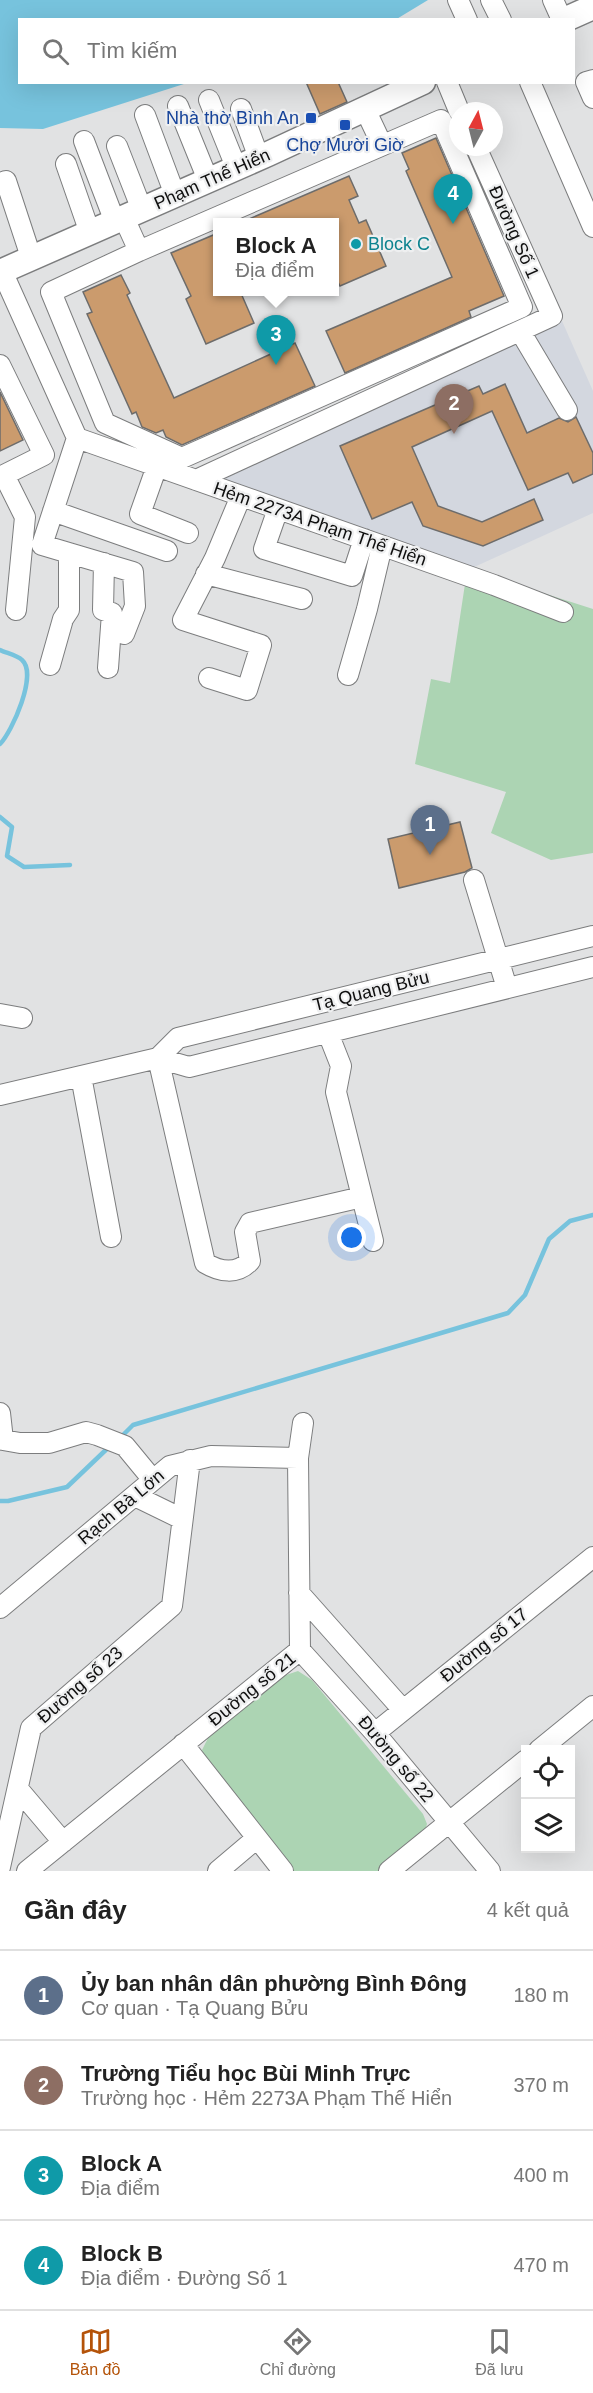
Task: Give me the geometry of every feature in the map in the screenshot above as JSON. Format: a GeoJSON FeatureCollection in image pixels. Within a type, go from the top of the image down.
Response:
{"type":"FeatureCollection","features":[{"type":"Feature","properties":{"kind":"main road","name":"Phạm Thế Hiển"},"geometry":{"type":"LineString","coordinates":[[1,271],[259,158],[418,84]]}},
{"type":"Feature","properties":{"kind":"street"},"geometry":{"type":"LineString","coordinates":[[458,0],[466,18]]}},
{"type":"Feature","properties":{"kind":"street"},"geometry":{"type":"LineString","coordinates":[[553,0],[574,12]]}},
{"type":"Feature","properties":{"kind":"street"},"geometry":{"type":"LineString","coordinates":[[593,80],[586,82],[593,98]]}},
{"type":"Feature","properties":{"kind":"street"},"geometry":{"type":"LineString","coordinates":[[448,84],[455,102]]}},
{"type":"Feature","properties":{"kind":"street"},"geometry":{"type":"LineString","coordinates":[[531,84],[593,227]]}},
{"type":"Feature","properties":{"kind":"street"},"geometry":{"type":"LineString","coordinates":[[209,100],[236,167]]}},
{"type":"Feature","properties":{"kind":"street"},"geometry":{"type":"LineString","coordinates":[[178,106],[208,180]]}},
{"type":"Feature","properties":{"kind":"street"},"geometry":{"type":"LineString","coordinates":[[241,109],[259,158]]}},
{"type":"Feature","properties":{"kind":"street"},"geometry":{"type":"LineString","coordinates":[[365,110],[382,146]]}},
{"type":"Feature","properties":{"kind":"street"},"geometry":{"type":"LineString","coordinates":[[145,115],[175,195]]}},
{"type":"Feature","properties":{"kind":"street"},"geometry":{"type":"LineString","coordinates":[[213,219],[51,292],[105,423],[182,458],[522,307],[441,120],[215,218]]}},
{"type":"Feature","properties":{"kind":"street"},"geometry":{"type":"LineString","coordinates":[[84,141],[127,217],[139,251]]}},
{"type":"Feature","properties":{"kind":"street"},"geometry":{"type":"LineString","coordinates":[[117,146],[127,217]]}},
{"type":"Feature","properties":{"kind":"street","name":"Đường Số 1"},"geometry":{"type":"LineString","coordinates":[[480,156],[552,316],[520,331]]}},
{"type":"Feature","properties":{"kind":"street"},"geometry":{"type":"LineString","coordinates":[[66,164],[90,233]]}},
{"type":"Feature","properties":{"kind":"street"},"geometry":{"type":"LineString","coordinates":[[3,182],[31,257]]}},
{"type":"Feature","properties":{"kind":"street"},"geometry":{"type":"LineString","coordinates":[[1,271],[77,438],[42,545],[133,572],[135,606],[124,634]]}},
{"type":"Feature","properties":{"kind":"street"},"geometry":{"type":"LineString","coordinates":[[196,480],[520,331],[567,410]]}},
{"type":"Feature","properties":{"kind":"street"},"geometry":{"type":"LineString","coordinates":[[0,365],[44,455],[2,476],[25,517],[16,610]]}},
{"type":"Feature","properties":{"kind":"street","name":"Hẻm 2273A Phạm Thế Hiển"},"geometry":{"type":"LineString","coordinates":[[77,438],[373,542],[563,612]]}},
{"type":"Feature","properties":{"kind":"street"},"geometry":{"type":"LineString","coordinates":[[157,466],[140,514],[188,533]]}},
{"type":"Feature","properties":{"kind":"street"},"geometry":{"type":"LineString","coordinates":[[209,678],[247,690],[261,645],[183,620],[207,574],[242,496]]}},
{"type":"Feature","properties":{"kind":"street"},"geometry":{"type":"LineString","coordinates":[[278,509],[264,549],[352,576],[373,542]]}},
{"type":"Feature","properties":{"kind":"street"},"geometry":{"type":"LineString","coordinates":[[53,511],[167,551]]}},
{"type":"Feature","properties":{"kind":"street"},"geometry":{"type":"LineString","coordinates":[[348,675],[367,609],[373,542]]}},
{"type":"Feature","properties":{"kind":"street"},"geometry":{"type":"LineString","coordinates":[[50,665],[63,619],[69,610],[69,553]]}},
{"type":"Feature","properties":{"kind":"street"},"geometry":{"type":"LineString","coordinates":[[104,563],[103,610],[112,613],[108,668]]}},
{"type":"Feature","properties":{"kind":"street"},"geometry":{"type":"LineString","coordinates":[[207,574],[302,599]]}},
{"type":"Feature","properties":{"kind":"street"},"geometry":{"type":"LineString","coordinates":[[474,880],[507,988]]}},
{"type":"Feature","properties":{"kind":"street","name":"Tạ Quang Bửu"},"geometry":{"type":"LineString","coordinates":[[158,1059],[178,1038],[593,936]]}},
{"type":"Feature","properties":{"kind":"street","name":"Tạ Quang Bửu"},"geometry":{"type":"LineString","coordinates":[[0,1095],[158,1059],[189,1067],[593,967]]}},
{"type":"Feature","properties":{"kind":"street"},"geometry":{"type":"LineString","coordinates":[[0,1014],[22,1018]]}},
{"type":"Feature","properties":{"kind":"street"},"geometry":{"type":"LineString","coordinates":[[327,1033],[341,1066],[336,1092],[373,1241]]}},
{"type":"Feature","properties":{"kind":"street"},"geometry":{"type":"LineString","coordinates":[[158,1059],[205,1263],[222,1270],[243,1269],[250,1261],[245,1232],[250,1222],[362,1197]]}},
{"type":"Feature","properties":{"kind":"street"},"geometry":{"type":"LineString","coordinates":[[81,1076],[111,1238]]}},
{"type":"Feature","properties":{"kind":"street"},"geometry":{"type":"LineString","coordinates":[[0,1413],[3,1440],[20,1443],[49,1443],[86,1432],[124,1446],[153,1480]]}},
{"type":"Feature","properties":{"kind":"street","name":"Đường số 21"},"geometry":{"type":"LineString","coordinates":[[27,1871],[300,1650],[298,1458],[303,1423]]}},
{"type":"Feature","properties":{"kind":"street","name":"Rạch Bà Lớn"},"geometry":{"type":"LineString","coordinates":[[0,1608],[170,1466],[211,1456],[298,1458]]}},
{"type":"Feature","properties":{"kind":"street","name":"Đường số 23"},"geometry":{"type":"LineString","coordinates":[[0,1867],[31,1728],[172,1606],[190,1460]]}},
{"type":"Feature","properties":{"kind":"street"},"geometry":{"type":"LineString","coordinates":[[135,1496],[182,1518]]}},
{"type":"Feature","properties":{"kind":"street","name":"Đường số 17"},"geometry":{"type":"LineString","coordinates":[[375,1733],[593,1557]]}},
{"type":"Feature","properties":{"kind":"street","name":"Đường số 22"},"geometry":{"type":"LineString","coordinates":[[299,1593],[403,1710]]}},
{"type":"Feature","properties":{"kind":"street","name":"Đường số 22"},"geometry":{"type":"LineString","coordinates":[[300,1650],[375,1733],[490,1871]]}},
{"type":"Feature","properties":{"kind":"street"},"geometry":{"type":"LineString","coordinates":[[544,1745],[593,1706]]}},
{"type":"Feature","properties":{"kind":"street"},"geometry":{"type":"LineString","coordinates":[[183,1744],[283,1871]]}},
{"type":"Feature","properties":{"kind":"street"},"geometry":{"type":"LineString","coordinates":[[390,1871],[521,1763]]}},
{"type":"Feature","properties":{"kind":"street"},"geometry":{"type":"LineString","coordinates":[[19,1790],[63,1842]]}},
{"type":"Feature","properties":{"kind":"street"},"geometry":{"type":"LineString","coordinates":[[218,1871],[257,1838]]}},
{"type":"Feature","properties":{"kind":"shaded area"},"geometry":{"type":"Polygon","coordinates":[[[562,321],[593,391],[593,513],[472,568],[219,478],[562,321]]]}},
{"type":"Feature","properties":{"kind":"green space"},"geometry":{"type":"Polygon","coordinates":[[[481,573],[593,609],[593,853],[551,860],[491,833],[506,792],[415,764],[431,679],[450,683],[465,584],[481,573]]]}},
{"type":"Feature","properties":{"kind":"green space"},"geometry":{"type":"Polygon","coordinates":[[[298,1671],[312,1680],[423,1814],[427,1824],[423,1836],[381,1871],[292,1871],[207,1766],[202,1750],[209,1736],[283,1676],[298,1671]]]}},
{"type":"Feature","properties":{"kind":"water"},"geometry":{"type":"Polygon","coordinates":[[[0,0],[428,0],[398,18],[18,18],[18,84],[184,84],[43,129],[0,128],[0,0]]]}},
{"type":"Feature","properties":{"kind":"building"},"geometry":{"type":"Polygon","coordinates":[[[307,84],[339,84],[347,102],[320,114],[307,84]]]}},
{"type":"Feature","properties":{"kind":"building"},"geometry":{"type":"Polygon","coordinates":[[[436,138],[504,296],[469,311],[471,317],[345,373],[326,331],[452,277],[406,171],[409,169],[402,153],[436,138]]]}},
{"type":"Feature","properties":{"kind":"building","name":"Block C"},"geometry":{"type":"Polygon","coordinates":[[[349,176],[358,196],[349,200],[359,223],[366,220],[386,266],[340,286],[339,218],[251,218],[349,176]]]}},
{"type":"Feature","properties":{"kind":"building"},"geometry":{"type":"Polygon","coordinates":[[[213,235],[213,296],[242,296],[254,323],[206,344],[186,299],[191,296],[171,253],[213,235]]]}},
{"type":"Feature","properties":{"kind":"building"},"geometry":{"type":"Polygon","coordinates":[[[121,275],[130,293],[127,295],[174,398],[295,343],[315,386],[182,445],[166,437],[163,430],[156,433],[142,427],[136,412],[132,414],[87,314],[92,312],[83,292],[121,275]]]}},
{"type":"Feature","properties":{"kind":"building"},"geometry":{"type":"Polygon","coordinates":[[[505,384],[527,433],[559,418],[568,422],[576,417],[593,453],[593,474],[573,483],[568,473],[528,490],[492,411],[412,447],[438,506],[482,522],[534,499],[543,520],[483,546],[423,526],[412,502],[372,519],[340,446],[479,386],[483,394],[505,384]]]}},
{"type":"Feature","properties":{"kind":"building"},"geometry":{"type":"Polygon","coordinates":[[[0,392],[23,440],[0,451],[0,392]]]}},
{"type":"Feature","properties":{"kind":"building"},"geometry":{"type":"Polygon","coordinates":[[[460,822],[472,868],[465,872],[399,888],[388,839],[460,822]]]}},
{"type":"Feature","properties":{"kind":"waterway"},"geometry":{"type":"LineString","coordinates":[[0,650],[22,660],[26,667],[27,677],[22,703],[11,728],[0,744]]}},
{"type":"Feature","properties":{"kind":"waterway"},"geometry":{"type":"LineString","coordinates":[[0,817],[12,827],[7,856],[24,867],[70,865]]}},
{"type":"Feature","properties":{"kind":"waterway"},"geometry":{"type":"LineString","coordinates":[[120,1438],[133,1425],[508,1313],[525,1295],[549,1239],[570,1221],[593,1215]]}},
{"type":"Feature","properties":{"kind":"waterway"},"geometry":{"type":"LineString","coordinates":[[0,1501],[67,1487],[111,1445]]}},
{"type":"Feature","properties":{"kind":"place","name":"Nhà thờ Bình An"},"geometry":{"type":"Point","coordinates":[311,118]}},
{"type":"Feature","properties":{"kind":"place","name":"Chợ Mười Giờ"},"geometry":{"type":"Point","coordinates":[345,125]}},
{"type":"Feature","properties":{"kind":"place","name":"Block B"},"geometry":{"type":"Point","coordinates":[453,224]}},
{"type":"Feature","properties":{"kind":"place","name":"Block C"},"geometry":{"type":"Point","coordinates":[356,244]}},
{"type":"Feature","properties":{"kind":"place","name":"Block A"},"geometry":{"type":"Point","coordinates":[276,365]}},
{"type":"Feature","properties":{"kind":"place","name":"Trường Tiểu học Bùi Minh Trực"},"geometry":{"type":"Point","coordinates":[454,434]}},
{"type":"Feature","properties":{"kind":"place","name":"Ủy ban nhân dân phường Bình Đông"},"geometry":{"type":"Point","coordinates":[430,855]}}]}
